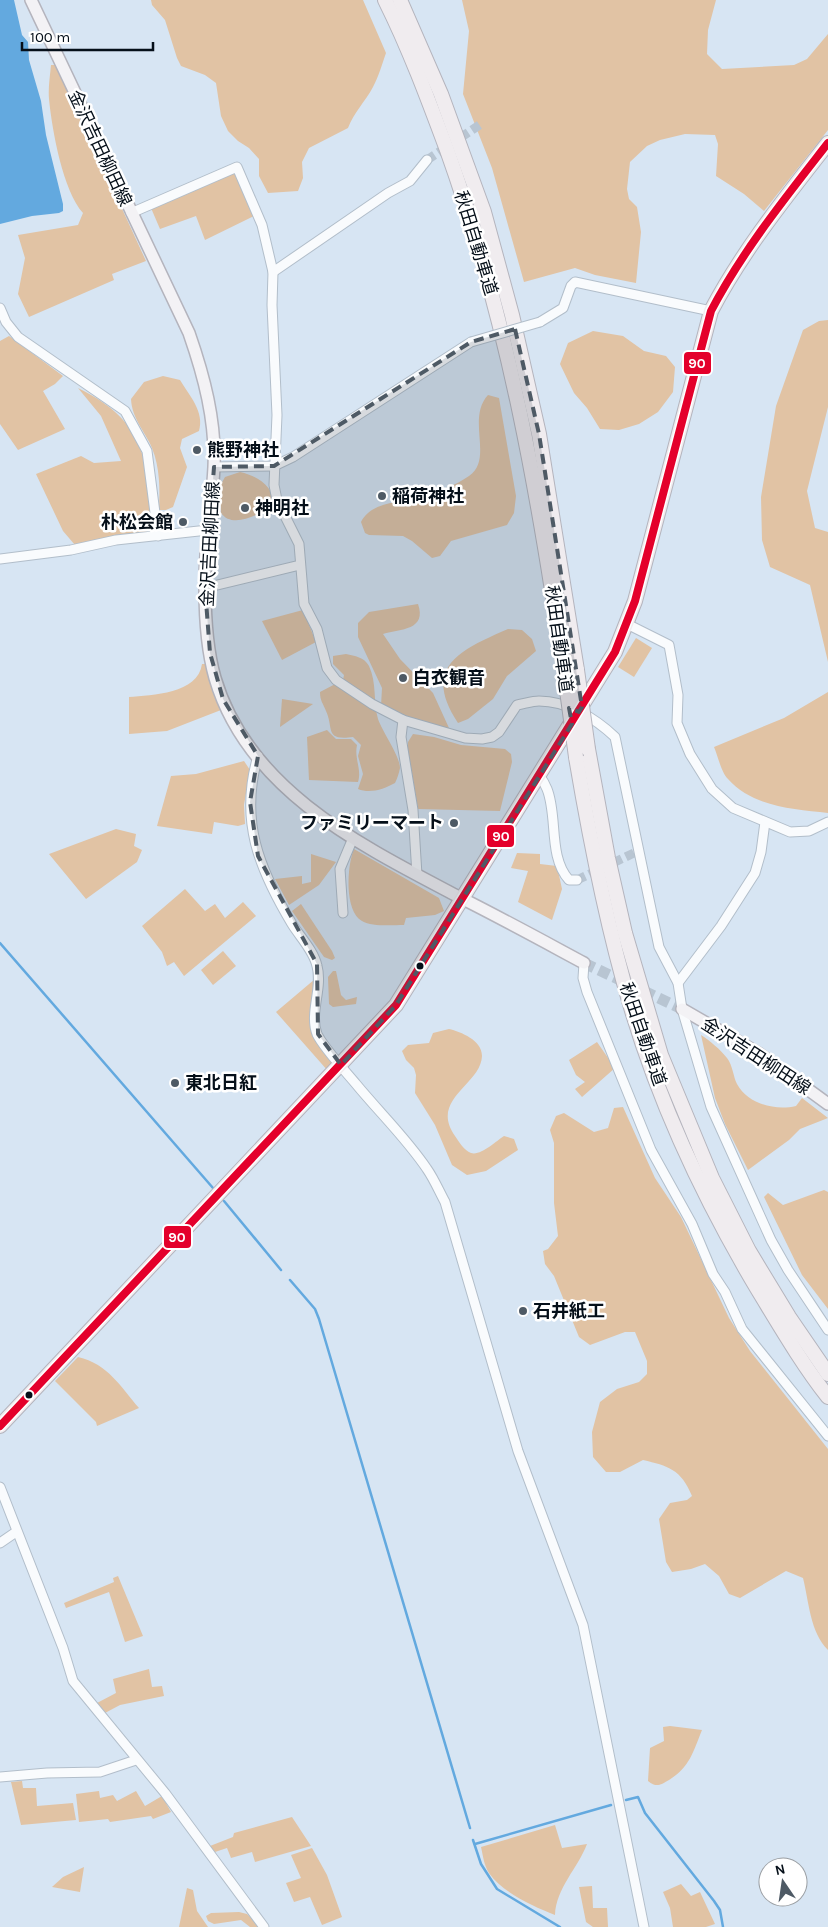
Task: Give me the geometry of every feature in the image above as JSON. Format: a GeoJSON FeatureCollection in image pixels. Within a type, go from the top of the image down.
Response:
{"type":"FeatureCollection","features":[{"type":"Feature","properties":{"kind":"highway","name":"秋田自動車道"},"geometry":{"type":"LineString","coordinates":[[385,0],[432,108],[470,216],[499,318],[526,436],[546,545],[576,756],[593,852],[630,1004],[649,1060],[700,1183],[738,1256],[778,1324],[828,1398]]}},
{"type":"Feature","properties":{"kind":"highway","name":"秋田自動車道"},"geometry":{"type":"LineString","coordinates":[[400,0],[441,94],[484,212],[512,315],[539,434],[588,748],[608,858],[625,933],[661,1055],[712,1178],[749,1251],[789,1317],[828,1374]]}},
{"type":"Feature","properties":{"kind":"highway"},"geometry":{"type":"LineString","coordinates":[[0,1426],[152,1263],[341,1066],[396,1005],[616,652],[627,624],[711,310],[728,278],[758,234],[828,143]]}},
{"type":"Feature","properties":{"kind":"main road","name":"金沢吉田柳田線"},"geometry":{"type":"LineString","coordinates":[[31,0],[189,333],[200,363],[211,418],[214,467],[205,588],[210,653],[215,678],[233,720],[248,745],[288,790],[321,817],[417,875],[584,963]]}},
{"type":"Feature","properties":{"kind":"main road","name":"金沢吉田柳田線"},"geometry":{"type":"LineString","coordinates":[[682,1009],[758,1053],[828,1104]]}},
{"type":"Feature","properties":{"kind":"street"},"geometry":{"type":"LineString","coordinates":[[273,272],[388,193],[410,181],[427,160]]}},
{"type":"Feature","properties":{"kind":"street"},"geometry":{"type":"LineString","coordinates":[[131,213],[237,167],[262,225],[273,272],[272,305],[277,415],[274,466],[277,500],[299,544],[304,604],[317,629],[327,668],[344,685],[372,704],[403,720],[465,738],[482,739],[492,737],[499,732],[517,706],[539,701],[559,704],[579,712],[604,726],[615,737],[659,947],[678,983],[682,1009],[712,1107],[732,1156],[771,1240],[788,1270],[828,1330]]}},
{"type":"Feature","properties":{"kind":"street"},"geometry":{"type":"LineString","coordinates":[[214,467],[274,466],[293,457],[471,342],[540,322],[563,308],[571,286],[575,282],[711,310]]}},
{"type":"Feature","properties":{"kind":"street"},"geometry":{"type":"LineString","coordinates":[[0,308],[6,322],[18,337],[125,411],[147,451],[158,536]]}},
{"type":"Feature","properties":{"kind":"street"},"geometry":{"type":"LineString","coordinates":[[0,559],[71,550],[116,540],[208,530]]}},
{"type":"Feature","properties":{"kind":"street"},"geometry":{"type":"LineString","coordinates":[[205,588],[300,565]]}},
{"type":"Feature","properties":{"kind":"street"},"geometry":{"type":"LineString","coordinates":[[627,624],[669,645],[678,695],[678,723],[690,754],[712,789],[733,808],[790,832],[809,831],[828,822]]}},
{"type":"Feature","properties":{"kind":"street"},"geometry":{"type":"LineString","coordinates":[[403,720],[401,737],[413,810],[417,875]]}},
{"type":"Feature","properties":{"kind":"street"},"geometry":{"type":"LineString","coordinates":[[258,756],[253,772],[250,802],[251,828],[258,856],[278,900],[317,964],[319,980],[315,1021],[318,1034],[341,1066],[427,1169],[445,1202],[518,1451],[583,1625],[644,1927]]}},
{"type":"Feature","properties":{"kind":"street"},"geometry":{"type":"LineString","coordinates":[[539,775],[548,790],[554,834],[563,873],[569,880],[577,880]]}},
{"type":"Feature","properties":{"kind":"street"},"geometry":{"type":"LineString","coordinates":[[678,983],[721,926],[755,873],[761,852],[765,822]]}},
{"type":"Feature","properties":{"kind":"street"},"geometry":{"type":"LineString","coordinates":[[343,913],[340,869],[353,838]]}},
{"type":"Feature","properties":{"kind":"street"},"geometry":{"type":"LineString","coordinates":[[584,963],[583,978],[587,992],[650,1150],[692,1224],[713,1274],[725,1292],[742,1329],[828,1436]]}},
{"type":"Feature","properties":{"kind":"street"},"geometry":{"type":"LineString","coordinates":[[0,1487],[63,1648],[73,1681],[164,1794],[264,1927]]}},
{"type":"Feature","properties":{"kind":"street"},"geometry":{"type":"LineString","coordinates":[[0,1543],[16,1532]]}},
{"type":"Feature","properties":{"kind":"street"},"geometry":{"type":"LineString","coordinates":[[0,1777],[47,1773],[100,1772],[136,1760]]}},
{"type":"Feature","properties":{"kind":"highlighted area"},"geometry":{"type":"Polygon","coordinates":[[[515,329],[539,434],[582,707],[579,712],[569,708],[572,724],[396,1005],[341,1065],[318,1034],[317,964],[258,856],[250,802],[258,756],[223,699],[210,653],[205,588],[214,467],[274,466],[471,342],[515,329]]]}},
{"type":"Feature","properties":{"kind":"shaded area"},"geometry":{"type":"Polygon","coordinates":[[[151,0],[363,0],[386,53],[373,87],[348,128],[309,148],[302,162],[303,178],[298,191],[268,193],[259,176],[259,159],[228,131],[221,116],[216,83],[205,75],[181,66],[165,20],[152,5],[151,0]]]}},
{"type":"Feature","properties":{"kind":"shaded area"},"geometry":{"type":"Polygon","coordinates":[[[462,0],[716,0],[708,30],[707,54],[722,69],[794,65],[807,59],[828,34],[828,130],[764,211],[744,194],[716,176],[718,144],[715,135],[685,134],[660,140],[647,146],[630,162],[627,189],[629,199],[637,207],[641,232],[636,283],[595,275],[575,268],[524,282],[492,168],[463,94],[469,31],[462,0]]]}},
{"type":"Feature","properties":{"kind":"shaded area"},"geometry":{"type":"Polygon","coordinates":[[[51,65],[56,65],[146,261],[112,274],[114,280],[29,317],[18,294],[25,258],[18,235],[78,225],[83,213],[76,203],[64,175],[56,143],[49,99],[51,65]]]}},
{"type":"Feature","properties":{"kind":"shaded area"},"geometry":{"type":"Polygon","coordinates":[[[236,170],[254,216],[205,240],[196,216],[160,229],[151,208],[236,170]]]}},
{"type":"Feature","properties":{"kind":"shaded area"},"geometry":{"type":"Polygon","coordinates":[[[828,320],[828,407],[807,491],[815,528],[828,532],[828,662],[810,585],[770,567],[762,540],[761,497],[776,406],[803,330],[819,321],[828,320]]]}},
{"type":"Feature","properties":{"kind":"shaded area"},"geometry":{"type":"Polygon","coordinates":[[[593,331],[623,336],[644,351],[666,356],[675,367],[673,392],[658,412],[639,424],[619,430],[600,429],[587,408],[574,393],[560,364],[568,343],[593,331]]]}},
{"type":"Feature","properties":{"kind":"shaded area"},"geometry":{"type":"Polygon","coordinates":[[[9,336],[63,376],[55,384],[43,391],[65,429],[18,450],[0,424],[0,341],[9,336]]]}},
{"type":"Feature","properties":{"kind":"shaded area"},"geometry":{"type":"Polygon","coordinates":[[[163,376],[180,380],[198,410],[200,424],[199,431],[182,439],[180,448],[187,467],[173,507],[159,510],[157,463],[152,448],[136,419],[131,399],[144,382],[163,376]]]}},
{"type":"Feature","properties":{"kind":"shaded area"},"geometry":{"type":"Polygon","coordinates":[[[78,388],[102,402],[119,416],[131,430],[140,446],[145,464],[154,532],[119,536],[75,545],[63,531],[36,474],[81,456],[94,463],[121,461],[101,416],[78,388]]]}},
{"type":"Feature","properties":{"kind":"shaded area"},"geometry":{"type":"Polygon","coordinates":[[[488,395],[499,398],[516,496],[514,513],[507,525],[451,541],[440,556],[432,558],[403,536],[369,535],[365,533],[361,522],[373,510],[389,503],[415,499],[441,491],[469,476],[476,469],[480,449],[479,415],[488,395]]]}},
{"type":"Feature","properties":{"kind":"shaded area"},"geometry":{"type":"Polygon","coordinates":[[[240,472],[253,476],[264,483],[274,498],[275,505],[247,518],[233,520],[226,518],[221,513],[219,488],[225,477],[240,472]]]}},
{"type":"Feature","properties":{"kind":"shaded area"},"geometry":{"type":"Polygon","coordinates":[[[418,604],[420,613],[416,624],[383,634],[400,659],[433,693],[449,728],[424,724],[381,706],[382,688],[358,637],[358,623],[369,612],[418,604]]]}},
{"type":"Feature","properties":{"kind":"shaded area"},"geometry":{"type":"Polygon","coordinates":[[[303,610],[316,642],[282,660],[262,621],[303,610]]]}},
{"type":"Feature","properties":{"kind":"shaded area"},"geometry":{"type":"Polygon","coordinates":[[[508,629],[522,630],[532,639],[536,651],[507,676],[493,699],[468,719],[458,723],[448,704],[443,688],[445,674],[451,663],[461,653],[508,629]]]}},
{"type":"Feature","properties":{"kind":"shaded area"},"geometry":{"type":"Polygon","coordinates":[[[636,638],[652,648],[634,677],[618,667],[636,638]]]}},
{"type":"Feature","properties":{"kind":"shaded area"},"geometry":{"type":"Polygon","coordinates":[[[346,654],[362,659],[369,666],[373,679],[378,719],[399,763],[400,768],[395,783],[377,790],[367,791],[358,789],[363,774],[358,756],[361,745],[353,737],[344,738],[334,735],[321,698],[320,692],[343,680],[344,675],[333,664],[333,656],[346,654]]]}},
{"type":"Feature","properties":{"kind":"shaded area"},"geometry":{"type":"Polygon","coordinates":[[[202,664],[206,664],[215,698],[221,710],[167,731],[129,734],[129,697],[161,694],[183,687],[192,682],[199,674],[202,664]]]}},
{"type":"Feature","properties":{"kind":"shaded area"},"geometry":{"type":"Polygon","coordinates":[[[828,692],[828,813],[788,808],[761,801],[749,796],[728,779],[714,747],[784,718],[828,692]]]}},
{"type":"Feature","properties":{"kind":"shaded area"},"geometry":{"type":"Polygon","coordinates":[[[282,699],[313,704],[280,727],[282,699]]]}},
{"type":"Feature","properties":{"kind":"shaded area"},"geometry":{"type":"Polygon","coordinates":[[[327,730],[336,739],[351,739],[357,745],[358,782],[309,780],[307,737],[327,730]]]}},
{"type":"Feature","properties":{"kind":"shaded area"},"geometry":{"type":"Polygon","coordinates":[[[413,734],[434,737],[461,745],[505,749],[511,754],[512,762],[500,811],[418,809],[408,750],[408,742],[413,734]]]}},
{"type":"Feature","properties":{"kind":"shaded area"},"geometry":{"type":"Polygon","coordinates":[[[244,761],[250,770],[244,805],[245,824],[238,826],[214,822],[212,834],[157,826],[171,776],[196,774],[244,761]]]}},
{"type":"Feature","properties":{"kind":"shaded area"},"geometry":{"type":"Polygon","coordinates":[[[116,829],[136,834],[134,846],[142,850],[137,862],[86,899],[49,854],[116,829]]]}},
{"type":"Feature","properties":{"kind":"shaded area"},"geometry":{"type":"Polygon","coordinates":[[[354,849],[439,898],[444,911],[435,915],[406,918],[404,925],[377,925],[362,921],[356,916],[350,898],[349,876],[354,849]]]}},
{"type":"Feature","properties":{"kind":"shaded area"},"geometry":{"type":"Polygon","coordinates":[[[517,853],[540,854],[540,864],[557,866],[562,889],[552,920],[518,902],[528,871],[511,868],[517,853]]]}},
{"type":"Feature","properties":{"kind":"shaded area"},"geometry":{"type":"Polygon","coordinates":[[[311,854],[336,862],[319,885],[289,905],[275,879],[302,876],[302,884],[311,882],[311,854]]]}},
{"type":"Feature","properties":{"kind":"shaded area"},"geometry":{"type":"Polygon","coordinates":[[[185,889],[205,911],[215,904],[225,918],[243,902],[256,916],[184,976],[174,962],[167,966],[162,952],[142,926],[185,889]]]}},
{"type":"Feature","properties":{"kind":"shaded area"},"geometry":{"type":"Polygon","coordinates":[[[301,904],[332,951],[335,958],[332,960],[324,957],[292,911],[301,904]]]}},
{"type":"Feature","properties":{"kind":"shaded area"},"geometry":{"type":"Polygon","coordinates":[[[223,951],[236,966],[213,985],[201,970],[223,951]]]}},
{"type":"Feature","properties":{"kind":"shaded area"},"geometry":{"type":"Polygon","coordinates":[[[333,971],[336,971],[341,995],[346,1000],[357,997],[356,1004],[333,1007],[329,1004],[328,977],[333,971]]]}},
{"type":"Feature","properties":{"kind":"shaded area"},"geometry":{"type":"Polygon","coordinates":[[[315,979],[311,1027],[313,1034],[335,1064],[328,1071],[276,1012],[315,979]]]}},
{"type":"Feature","properties":{"kind":"shaded area"},"geometry":{"type":"Polygon","coordinates":[[[449,1029],[475,1041],[479,1045],[482,1056],[474,1076],[458,1093],[448,1112],[449,1123],[455,1136],[464,1148],[471,1153],[484,1150],[504,1136],[514,1139],[518,1150],[486,1171],[467,1175],[452,1165],[435,1125],[415,1093],[416,1075],[414,1068],[406,1060],[402,1051],[408,1045],[429,1043],[433,1033],[449,1029]]]}},
{"type":"Feature","properties":{"kind":"shaded area"},"geometry":{"type":"Polygon","coordinates":[[[701,1035],[715,1045],[727,1058],[731,1064],[737,1084],[748,1097],[771,1107],[796,1106],[802,1098],[828,1118],[800,1129],[789,1140],[748,1170],[725,1124],[715,1098],[701,1035]]]}},
{"type":"Feature","properties":{"kind":"shaded area"},"geometry":{"type":"Polygon","coordinates":[[[597,1042],[615,1068],[582,1097],[575,1089],[585,1082],[576,1075],[569,1060],[597,1042]]]}},
{"type":"Feature","properties":{"kind":"shaded area"},"geometry":{"type":"Polygon","coordinates":[[[623,1107],[655,1178],[681,1217],[729,1318],[750,1351],[828,1449],[828,1650],[817,1635],[803,1578],[786,1571],[740,1598],[729,1594],[719,1576],[705,1564],[691,1569],[672,1572],[666,1562],[659,1519],[670,1503],[687,1500],[692,1496],[678,1474],[660,1464],[643,1460],[620,1472],[606,1472],[593,1457],[592,1432],[600,1402],[617,1389],[639,1382],[647,1374],[647,1361],[635,1332],[625,1332],[590,1345],[579,1337],[554,1276],[545,1264],[543,1251],[548,1249],[558,1236],[554,1203],[554,1143],[550,1130],[556,1116],[564,1113],[594,1132],[608,1128],[614,1108],[623,1107]]]}},
{"type":"Feature","properties":{"kind":"shaded area"},"geometry":{"type":"Polygon","coordinates":[[[824,1190],[828,1192],[828,1309],[802,1275],[764,1197],[768,1193],[783,1205],[824,1190]]]}},
{"type":"Feature","properties":{"kind":"shaded area"},"geometry":{"type":"Polygon","coordinates":[[[78,1357],[88,1360],[105,1370],[139,1408],[97,1426],[96,1422],[55,1381],[78,1357]]]}},
{"type":"Feature","properties":{"kind":"shaded area"},"geometry":{"type":"Polygon","coordinates":[[[118,1576],[143,1636],[125,1642],[109,1592],[66,1608],[64,1603],[114,1582],[113,1578],[118,1576]]]}},
{"type":"Feature","properties":{"kind":"shaded area"},"geometry":{"type":"Polygon","coordinates":[[[149,1669],[152,1687],[162,1686],[164,1696],[120,1705],[105,1713],[97,1703],[116,1693],[113,1679],[149,1669]]]}},
{"type":"Feature","properties":{"kind":"shaded area"},"geometry":{"type":"Polygon","coordinates":[[[670,1726],[702,1730],[690,1758],[682,1770],[669,1780],[658,1785],[648,1781],[650,1748],[664,1741],[663,1727],[670,1726]]]}},
{"type":"Feature","properties":{"kind":"shaded area"},"geometry":{"type":"Polygon","coordinates":[[[22,1781],[23,1788],[36,1788],[37,1806],[73,1803],[76,1820],[21,1825],[11,1782],[22,1781]]]}},
{"type":"Feature","properties":{"kind":"shaded area"},"geometry":{"type":"Polygon","coordinates":[[[99,1791],[100,1798],[113,1795],[117,1801],[136,1791],[145,1806],[162,1796],[171,1812],[153,1819],[151,1816],[110,1822],[108,1819],[79,1822],[76,1794],[99,1791]]]}},
{"type":"Feature","properties":{"kind":"shaded area"},"geometry":{"type":"Polygon","coordinates":[[[292,1817],[311,1846],[255,1862],[252,1852],[231,1858],[227,1848],[215,1852],[210,1846],[233,1837],[234,1833],[292,1817]]]}},
{"type":"Feature","properties":{"kind":"shaded area"},"geometry":{"type":"Polygon","coordinates":[[[555,1825],[562,1848],[587,1844],[563,1887],[556,1905],[555,1915],[519,1898],[502,1887],[489,1873],[481,1847],[555,1825]]]}},
{"type":"Feature","properties":{"kind":"shaded area"},"geometry":{"type":"Polygon","coordinates":[[[312,1848],[327,1875],[342,1917],[322,1925],[310,1897],[294,1902],[286,1883],[301,1878],[291,1855],[312,1848]]]}},
{"type":"Feature","properties":{"kind":"shaded area"},"geometry":{"type":"Polygon","coordinates":[[[84,1867],[80,1892],[52,1887],[63,1877],[84,1867]]]}},
{"type":"Feature","properties":{"kind":"shaded area"},"geometry":{"type":"Polygon","coordinates":[[[681,1884],[691,1896],[700,1892],[715,1924],[706,1927],[673,1927],[670,1908],[663,1892],[681,1884]]]}},
{"type":"Feature","properties":{"kind":"shaded area"},"geometry":{"type":"Polygon","coordinates":[[[592,1886],[593,1908],[607,1908],[608,1927],[593,1927],[586,1922],[579,1887],[592,1886]]]}},
{"type":"Feature","properties":{"kind":"shaded area"},"geometry":{"type":"Polygon","coordinates":[[[187,1888],[193,1890],[197,1911],[208,1927],[179,1927],[187,1888]]]}},
{"type":"Feature","properties":{"kind":"shaded area"},"geometry":{"type":"Polygon","coordinates":[[[239,1912],[247,1914],[261,1927],[250,1927],[241,1920],[214,1924],[208,1921],[206,1916],[211,1913],[239,1912]]]}},
{"type":"Feature","properties":{"kind":"water"},"geometry":{"type":"Polygon","coordinates":[[[0,0],[14,0],[22,35],[28,42],[29,60],[41,101],[46,135],[63,204],[63,211],[0,224],[0,0]]]}},
{"type":"Feature","properties":{"kind":"waterway"},"geometry":{"type":"LineString","coordinates":[[0,943],[213,1188]]}},
{"type":"Feature","properties":{"kind":"waterway"},"geometry":{"type":"LineString","coordinates":[[224,1201],[281,1270]]}},
{"type":"Feature","properties":{"kind":"waterway"},"geometry":{"type":"LineString","coordinates":[[290,1280],[315,1309],[319,1319],[470,1828]]}},
{"type":"Feature","properties":{"kind":"waterway"},"geometry":{"type":"LineString","coordinates":[[626,1800],[638,1797],[645,1813],[720,1910],[723,1927]]}},
{"type":"Feature","properties":{"kind":"waterway"},"geometry":{"type":"LineString","coordinates":[[475,1844],[611,1805]]}},
{"type":"Feature","properties":{"kind":"waterway"},"geometry":{"type":"LineString","coordinates":[[473,1840],[481,1864],[497,1889],[560,1927]]}},
{"type":"Feature","properties":{"kind":"tunnel"},"geometry":{"type":"LineString","coordinates":[[427,160],[481,124]]}},
{"type":"Feature","properties":{"kind":"tunnel"},"geometry":{"type":"LineString","coordinates":[[577,880],[638,851]]}},
{"type":"Feature","properties":{"kind":"tunnel"},"geometry":{"type":"LineString","coordinates":[[584,963],[682,1009]]}},
{"type":"Feature","properties":{"kind":"transit line","name":"90"},"geometry":{"type":"LineString","coordinates":[[0,1426],[396,1005],[615,652],[635,601],[711,311],[723,288],[751,245],[828,143]]}},
{"type":"Feature","properties":{"kind":"place","name":"熊野神社"},"geometry":{"type":"Point","coordinates":[197,450]}},
{"type":"Feature","properties":{"kind":"place","name":"稲荷神社"},"geometry":{"type":"Point","coordinates":[382,496]}},
{"type":"Feature","properties":{"kind":"place","name":"神明社"},"geometry":{"type":"Point","coordinates":[245,508]}},
{"type":"Feature","properties":{"kind":"place","name":"朴松会館"},"geometry":{"type":"Point","coordinates":[183,522]}},
{"type":"Feature","properties":{"kind":"place","name":"白衣観音"},"geometry":{"type":"Point","coordinates":[403,678]}},
{"type":"Feature","properties":{"kind":"place","name":"ファミリーマート"},"geometry":{"type":"Point","coordinates":[454,823]}},
{"type":"Feature","properties":{"kind":"place","name":"東北日紅"},"geometry":{"type":"Point","coordinates":[175,1083]}},
{"type":"Feature","properties":{"kind":"place","name":"石井紙工"},"geometry":{"type":"Point","coordinates":[523,1311]}}]}
